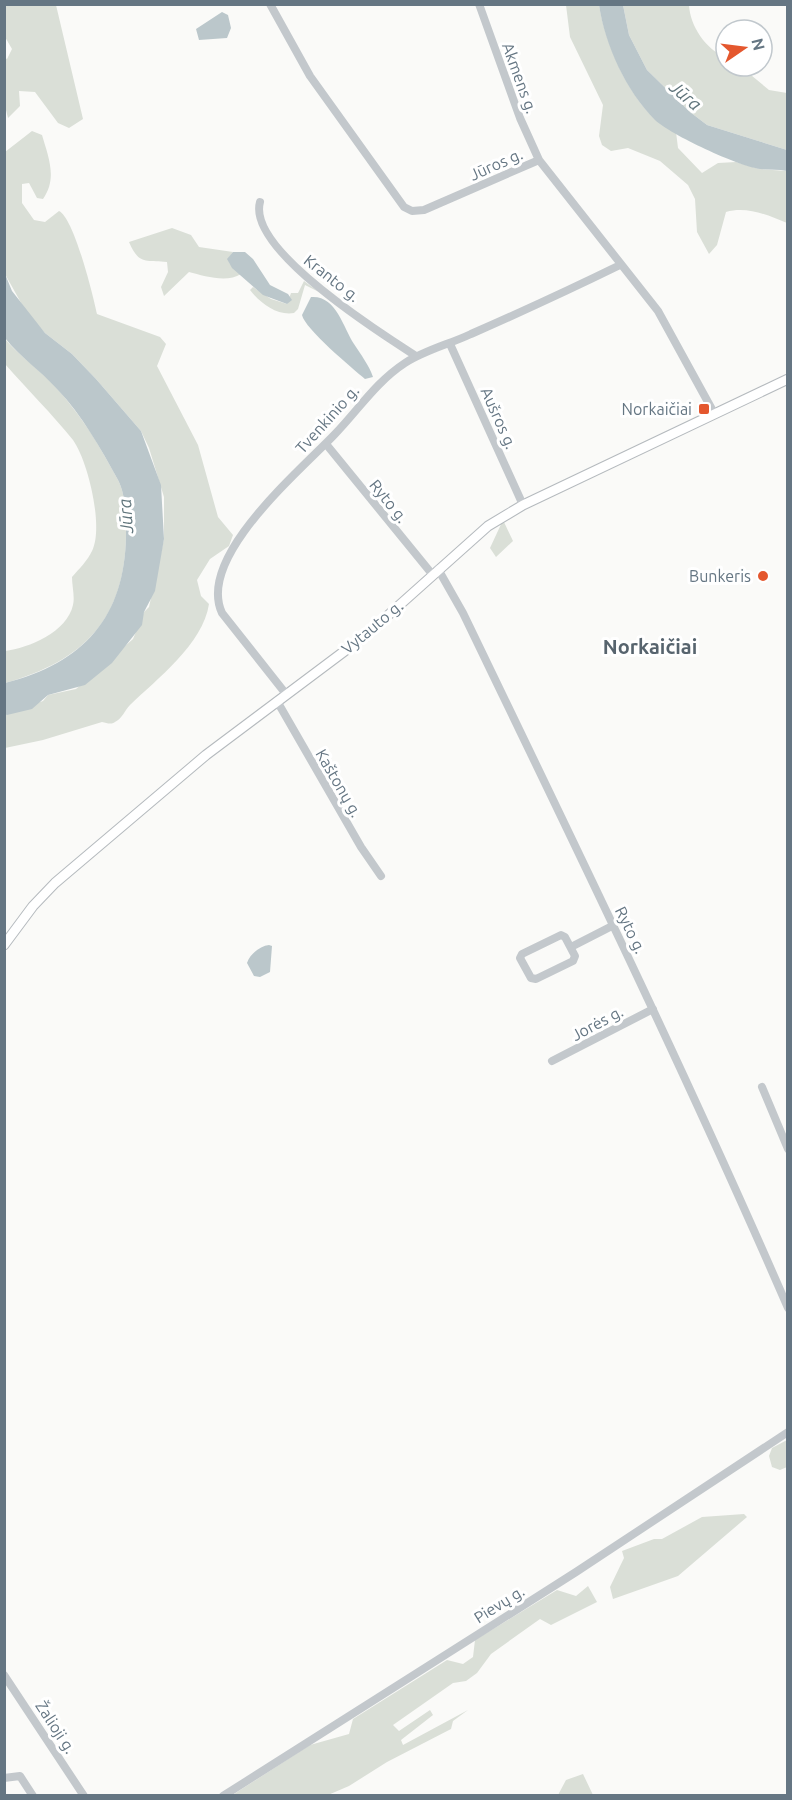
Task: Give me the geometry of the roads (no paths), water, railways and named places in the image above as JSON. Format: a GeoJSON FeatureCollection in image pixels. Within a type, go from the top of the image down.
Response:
{"type":"FeatureCollection","features":[{"type":"Feature","properties":{"kind":"main road","name":"Vytauto g."},"geometry":{"type":"LineString","coordinates":[[4,945],[33,906],[55,883],[173,782],[366,635],[488,526],[523,505],[788,379]]}},
{"type":"Feature","properties":{"kind":"street","name":"Jūros g."},"geometry":{"type":"LineString","coordinates":[[270,4],[310,76],[404,207],[412,211],[424,210],[539,160],[664,319],[714,413]]}},
{"type":"Feature","properties":{"kind":"street","name":"Akmens g."},"geometry":{"type":"LineString","coordinates":[[479,4],[520,118],[539,160]]}},
{"type":"Feature","properties":{"kind":"street","name":"Kranto g."},"geometry":{"type":"LineString","coordinates":[[260,202],[258,215],[261,226],[301,273],[416,356]]}},
{"type":"Feature","properties":{"kind":"street","name":"Tvenkinio g."},"geometry":{"type":"LineString","coordinates":[[286,694],[222,613],[217,601],[216,590],[224,567],[254,519],[278,490],[326,444],[380,382],[416,356],[450,344],[620,265]]}},
{"type":"Feature","properties":{"kind":"street","name":"Aušros g."},"geometry":{"type":"LineString","coordinates":[[450,344],[523,505]]}},
{"type":"Feature","properties":{"kind":"street","name":"Ryto g."},"geometry":{"type":"LineString","coordinates":[[326,444],[435,572],[463,613],[716,1142],[788,1308]]}},
{"type":"Feature","properties":{"kind":"street","name":"Kaštonų g."},"geometry":{"type":"LineString","coordinates":[[277,701],[360,847],[381,876]]}},
{"type":"Feature","properties":{"kind":"street"},"geometry":{"type":"LineString","coordinates":[[571,947],[614,925]]}},
{"type":"Feature","properties":{"kind":"street"},"geometry":{"type":"LineString","coordinates":[[561,935],[571,947],[575,956],[573,961],[536,979],[531,978],[520,958],[522,954],[561,935]]}},
{"type":"Feature","properties":{"kind":"street","name":"Jorės g."},"geometry":{"type":"LineString","coordinates":[[552,1061],[653,1009]]}},
{"type":"Feature","properties":{"kind":"street"},"geometry":{"type":"LineString","coordinates":[[762,1087],[788,1149]]}},
{"type":"Feature","properties":{"kind":"street","name":"Pievų g."},"geometry":{"type":"LineString","coordinates":[[223,1796],[576,1572],[788,1432]]}},
{"type":"Feature","properties":{"kind":"street","name":"Žalioji g."},"geometry":{"type":"LineString","coordinates":[[4,1674],[84,1796]]}},
{"type":"Feature","properties":{"kind":"street"},"geometry":{"type":"LineString","coordinates":[[4,1778],[20,1776],[33,1796]]}},
{"type":"Feature","properties":{"kind":"place","name":"Norkaičiai"},"geometry":{"type":"Point","coordinates":[704,409]}},
{"type":"Feature","properties":{"kind":"place","name":"Bunkeris"},"geometry":{"type":"Point","coordinates":[763,576]}},
{"type":"Feature","properties":{"kind":"district","name":"Norkaičiai"},"geometry":{"type":"Point","coordinates":[650,646]}},
{"type":"Feature","properties":{"kind":"water label","name":"Jūra"},"geometry":{"type":"Point","coordinates":[686,95]}},
{"type":"Feature","properties":{"kind":"water label","name":"Jūra"},"geometry":{"type":"Point","coordinates":[125,516]}}]}
